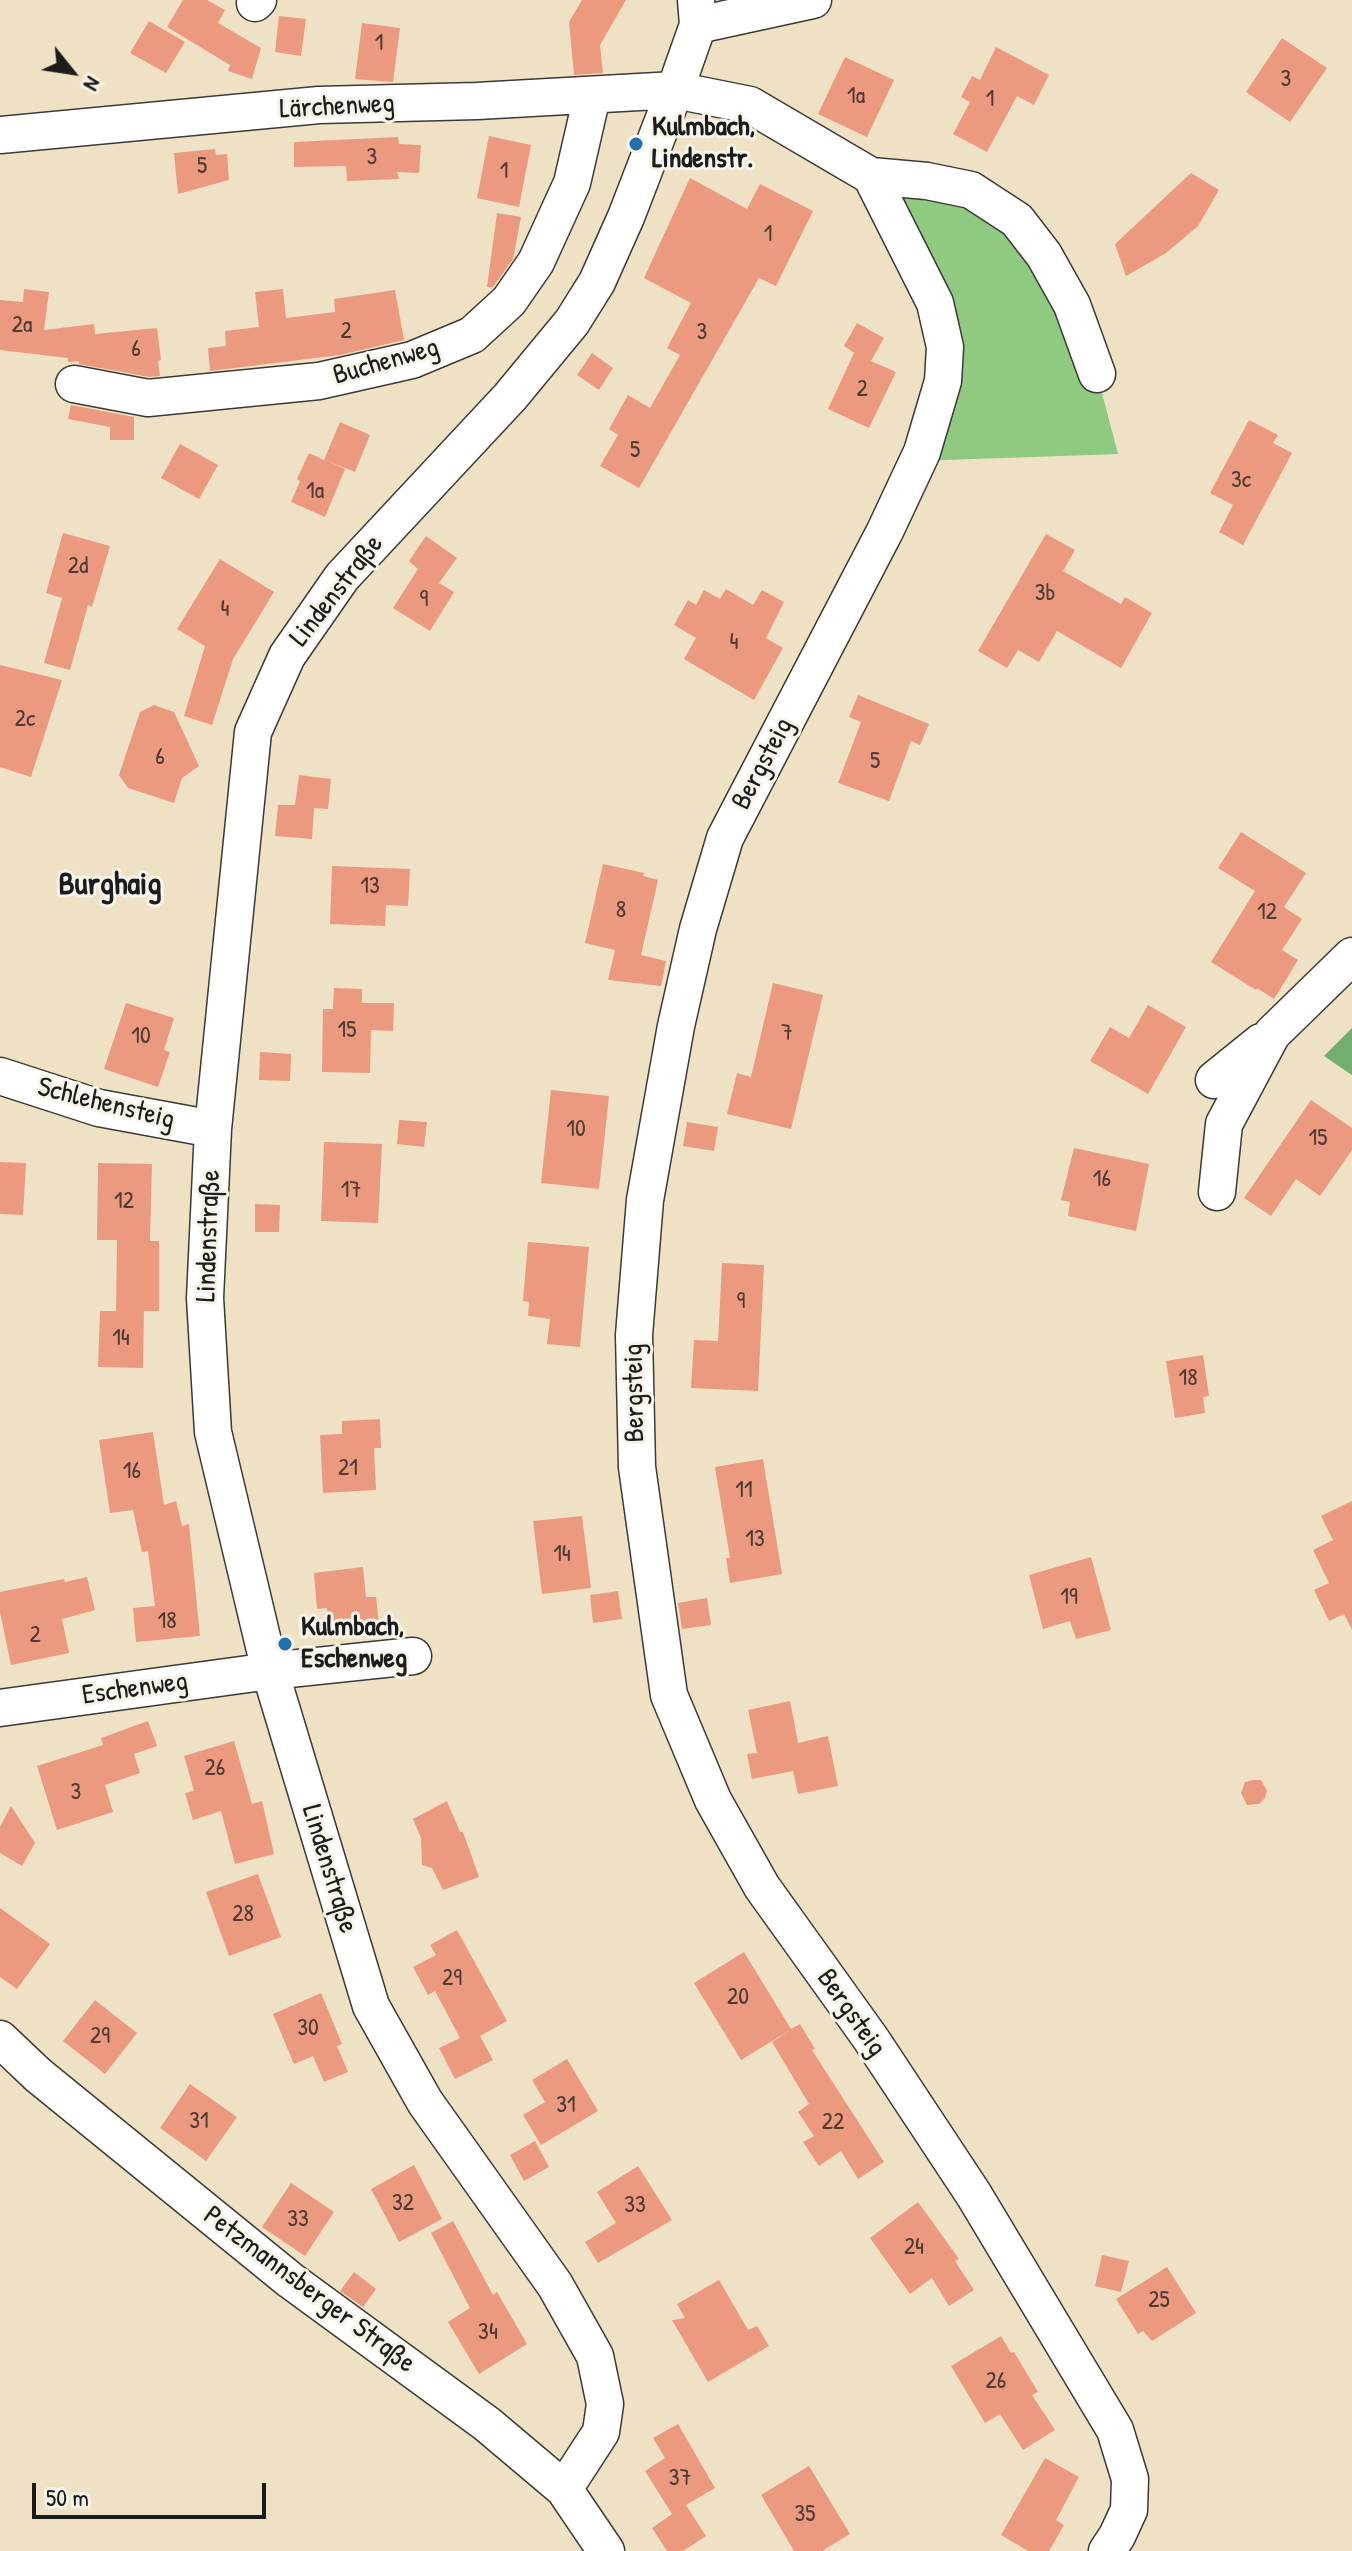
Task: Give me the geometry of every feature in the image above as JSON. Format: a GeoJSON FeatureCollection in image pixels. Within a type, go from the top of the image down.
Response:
{"type":"FeatureCollection","features":[{"type":"Feature","properties":{"kind":"street"},"geometry":{"type":"LineString","coordinates":[[697,12],[813,0]]}},
{"type":"Feature","properties":{"kind":"street","name":"Lindenstraße"},"geometry":{"type":"LineString","coordinates":[[564,2489],[601,2432],[605,2404],[595,2356],[555,2285],[425,2102],[371,2006],[270,1671],[213,1432],[205,1298],[213,1129],[253,732],[287,656],[342,577],[510,397],[572,322],[597,282],[626,217],[675,90],[697,12]]}},
{"type":"Feature","properties":{"kind":"street"},"geometry":{"type":"LineString","coordinates":[[675,90],[750,105],[871,176],[927,181],[971,190],[1017,220],[1044,255],[1072,305],[1097,374]]}},
{"type":"Feature","properties":{"kind":"street","name":"Lärchenweg"},"geometry":{"type":"LineString","coordinates":[[0,135],[319,105],[592,96],[675,90]]}},
{"type":"Feature","properties":{"kind":"street","name":"Buchenweg"},"geometry":{"type":"LineString","coordinates":[[74,384],[148,398],[319,381],[412,360],[472,335],[509,301],[536,262],[572,183],[592,96]]}},
{"type":"Feature","properties":{"kind":"street","name":"Bergsteig"},"geometry":{"type":"LineString","coordinates":[[871,176],[935,303],[945,347],[943,381],[922,452],[885,531],[725,838],[698,929],[676,1026],[645,1200],[634,1335],[637,1467],[669,1695],[713,1800],[762,1887],[871,2039],[974,2195],[1115,2430],[1130,2479],[1129,2510],[1107,2551]]}},
{"type":"Feature","properties":{"kind":"street"},"geometry":{"type":"LineString","coordinates":[[1214,1080],[1272,1034],[1352,956]]}},
{"type":"Feature","properties":{"kind":"street"},"geometry":{"type":"LineString","coordinates":[[1217,1192],[1224,1124],[1272,1034]]}},
{"type":"Feature","properties":{"kind":"street","name":"Schlehensteig"},"geometry":{"type":"LineString","coordinates":[[0,1076],[99,1108],[213,1129]]}},
{"type":"Feature","properties":{"kind":"street","name":"Eschenweg"},"geometry":{"type":"LineString","coordinates":[[0,1708],[270,1671],[413,1656]]}},
{"type":"Feature","properties":{"kind":"street","name":"Petzmannsberger Straße"},"geometry":{"type":"LineString","coordinates":[[0,2039],[38,2075],[197,2206],[290,2280],[487,2424],[564,2489],[606,2551]]}},
{"type":"Feature","properties":{"kind":"green space"},"geometry":{"type":"Polygon","coordinates":[[[871,176],[971,190],[1044,255],[1097,374],[1118,454],[917,461],[945,347],[871,176]]]}},
{"type":"Feature","properties":{"kind":"green space"},"geometry":{"type":"Polygon","coordinates":[[[1352,1028],[1352,1075],[1324,1056],[1352,1028]]]}},
{"type":"Feature","properties":{"kind":"building"},"geometry":{"type":"Polygon","coordinates":[[[183,0],[207,0],[225,10],[218,23],[261,48],[252,79],[228,71],[230,65],[167,27],[183,0]]]}},
{"type":"Feature","properties":{"kind":"building"},"geometry":{"type":"Polygon","coordinates":[[[582,0],[626,0],[600,45],[603,73],[574,75],[569,22],[582,0]]]}},
{"type":"Feature","properties":{"kind":"building"},"geometry":{"type":"Polygon","coordinates":[[[279,16],[306,19],[301,56],[275,52],[279,16]]]}},
{"type":"Feature","properties":{"kind":"building"},"geometry":{"type":"Polygon","coordinates":[[[149,21],[185,42],[166,73],[130,53],[149,21]]]}},
{"type":"Feature","properties":{"kind":"building"},"geometry":{"type":"Polygon","coordinates":[[[362,23],[400,28],[393,82],[355,79],[362,23]]]}},
{"type":"Feature","properties":{"kind":"building"},"geometry":{"type":"Polygon","coordinates":[[[1282,38],[1327,68],[1290,122],[1246,92],[1282,38]]]}},
{"type":"Feature","properties":{"kind":"building"},"geometry":{"type":"Polygon","coordinates":[[[996,47],[1049,75],[1034,105],[1017,96],[987,152],[953,134],[970,102],[961,97],[972,76],[980,80],[996,47]]]}},
{"type":"Feature","properties":{"kind":"building"},"geometry":{"type":"Polygon","coordinates":[[[845,57],[894,80],[867,137],[818,114],[845,57]]]}},
{"type":"Feature","properties":{"kind":"building"},"geometry":{"type":"Polygon","coordinates":[[[489,136],[531,145],[519,207],[477,198],[489,136]]]}},
{"type":"Feature","properties":{"kind":"building"},"geometry":{"type":"Polygon","coordinates":[[[398,137],[399,144],[421,145],[419,173],[397,172],[399,179],[347,181],[346,166],[294,167],[294,142],[398,137]]]}},
{"type":"Feature","properties":{"kind":"building"},"geometry":{"type":"Polygon","coordinates":[[[215,149],[216,155],[227,154],[229,180],[178,194],[174,153],[215,149]]]}},
{"type":"Feature","properties":{"kind":"building"},"geometry":{"type":"Polygon","coordinates":[[[1191,173],[1219,190],[1198,226],[1166,253],[1126,276],[1115,244],[1191,173]]]}},
{"type":"Feature","properties":{"kind":"building"},"geometry":{"type":"Polygon","coordinates":[[[690,178],[747,209],[760,184],[813,211],[776,286],[759,278],[639,488],[600,466],[618,435],[609,429],[628,395],[650,408],[680,355],[667,348],[691,303],[644,278],[690,178]]]}},
{"type":"Feature","properties":{"kind":"building"},"geometry":{"type":"Polygon","coordinates":[[[497,213],[521,217],[513,259],[493,287],[487,287],[497,213]]]}},
{"type":"Feature","properties":{"kind":"building"},"geometry":{"type":"Polygon","coordinates":[[[24,289],[49,292],[44,330],[94,324],[95,334],[157,328],[160,376],[149,377],[79,364],[79,361],[68,362],[68,358],[0,350],[0,300],[23,302],[24,289]]]}},
{"type":"Feature","properties":{"kind":"building"},"geometry":{"type":"Polygon","coordinates":[[[283,289],[286,318],[335,312],[334,299],[395,290],[404,340],[340,355],[210,371],[208,348],[226,346],[225,331],[259,327],[255,292],[283,289]]]}},
{"type":"Feature","properties":{"kind":"building"},"geometry":{"type":"Polygon","coordinates":[[[857,323],[884,338],[871,361],[896,372],[869,428],[828,409],[856,354],[844,346],[857,323]]]}},
{"type":"Feature","properties":{"kind":"building"},"geometry":{"type":"Polygon","coordinates":[[[592,353],[613,368],[599,390],[577,375],[592,353]]]}},
{"type":"Feature","properties":{"kind":"building"},"geometry":{"type":"Polygon","coordinates":[[[71,405],[134,417],[134,440],[110,440],[110,427],[68,419],[71,405]]]}},
{"type":"Feature","properties":{"kind":"building"},"geometry":{"type":"Polygon","coordinates":[[[1249,420],[1278,435],[1273,443],[1292,453],[1243,545],[1219,532],[1233,505],[1210,493],[1249,420]]]}},
{"type":"Feature","properties":{"kind":"building"},"geometry":{"type":"Polygon","coordinates":[[[340,422],[370,435],[355,472],[325,460],[345,469],[325,517],[291,502],[309,453],[324,460],[340,422]]]}},
{"type":"Feature","properties":{"kind":"building"},"geometry":{"type":"Polygon","coordinates":[[[180,444],[218,465],[199,499],[161,478],[180,444]]]}},
{"type":"Feature","properties":{"kind":"building"},"geometry":{"type":"Polygon","coordinates":[[[63,533],[110,546],[92,607],[88,605],[70,670],[44,663],[62,598],[46,593],[63,533]]]}},
{"type":"Feature","properties":{"kind":"building"},"geometry":{"type":"Polygon","coordinates":[[[1046,534],[1075,550],[1063,571],[1121,604],[1125,597],[1152,613],[1121,668],[1057,631],[1039,662],[1018,650],[1007,668],[978,651],[1046,534]]]}},
{"type":"Feature","properties":{"kind":"building"},"geometry":{"type":"Polygon","coordinates":[[[426,536],[457,558],[439,583],[454,592],[430,631],[393,608],[418,569],[409,561],[426,536]]]}},
{"type":"Feature","properties":{"kind":"building"},"geometry":{"type":"Polygon","coordinates":[[[220,559],[274,592],[233,659],[212,725],[184,716],[205,646],[177,629],[220,559]]]}},
{"type":"Feature","properties":{"kind":"building"},"geometry":{"type":"Polygon","coordinates":[[[726,589],[753,605],[762,590],[784,602],[766,638],[783,648],[754,700],[684,659],[696,638],[674,625],[688,600],[696,605],[704,590],[720,599],[726,589]]]}},
{"type":"Feature","properties":{"kind":"building"},"geometry":{"type":"Polygon","coordinates":[[[0,665],[62,680],[31,777],[0,767],[0,665]]]}},
{"type":"Feature","properties":{"kind":"building"},"geometry":{"type":"Polygon","coordinates":[[[858,695],[929,724],[920,745],[911,741],[889,801],[838,783],[861,722],[849,717],[858,695]]]}},
{"type":"Feature","properties":{"kind":"building"},"geometry":{"type":"Polygon","coordinates":[[[154,705],[174,712],[199,766],[182,778],[174,803],[128,788],[119,775],[140,712],[154,705]]]}},
{"type":"Feature","properties":{"kind":"building"},"geometry":{"type":"Polygon","coordinates":[[[299,775],[331,779],[328,809],[314,808],[312,839],[275,836],[278,805],[295,805],[299,775]]]}},
{"type":"Feature","properties":{"kind":"building"},"geometry":{"type":"Polygon","coordinates":[[[1241,832],[1306,873],[1284,907],[1302,919],[1282,950],[1298,960],[1274,999],[1211,962],[1255,891],[1218,868],[1241,832]]]}},
{"type":"Feature","properties":{"kind":"building"},"geometry":{"type":"Polygon","coordinates":[[[603,864],[644,873],[643,876],[658,880],[641,955],[666,961],[661,986],[608,980],[615,950],[585,943],[603,864]]]}},
{"type":"Feature","properties":{"kind":"building"},"geometry":{"type":"Polygon","coordinates":[[[332,866],[410,869],[408,906],[386,905],[385,926],[330,924],[332,866]]]}},
{"type":"Feature","properties":{"kind":"building"},"geometry":{"type":"Polygon","coordinates":[[[773,983],[823,995],[791,1129],[727,1114],[737,1073],[751,1077],[773,983]]]}},
{"type":"Feature","properties":{"kind":"building"},"geometry":{"type":"Polygon","coordinates":[[[334,988],[362,989],[362,1003],[394,1003],[393,1031],[371,1030],[370,1073],[322,1072],[323,1009],[333,1009],[334,988]]]}},
{"type":"Feature","properties":{"kind":"building"},"geometry":{"type":"Polygon","coordinates":[[[126,1003],[174,1018],[164,1050],[170,1052],[158,1087],[104,1069],[126,1003]]]}},
{"type":"Feature","properties":{"kind":"building"},"geometry":{"type":"Polygon","coordinates":[[[1148,1005],[1186,1027],[1148,1094],[1090,1061],[1110,1027],[1129,1038],[1148,1005]]]}},
{"type":"Feature","properties":{"kind":"building"},"geometry":{"type":"Polygon","coordinates":[[[260,1052],[291,1054],[290,1081],[259,1080],[260,1052]]]}},
{"type":"Feature","properties":{"kind":"building"},"geometry":{"type":"Polygon","coordinates":[[[551,1090],[609,1096],[599,1189],[541,1183],[551,1090]]]}},
{"type":"Feature","properties":{"kind":"building"},"geometry":{"type":"Polygon","coordinates":[[[1311,1100],[1352,1128],[1352,1150],[1320,1196],[1296,1179],[1271,1216],[1244,1198],[1311,1100]]]}},
{"type":"Feature","properties":{"kind":"building"},"geometry":{"type":"Polygon","coordinates":[[[399,1120],[427,1122],[424,1147],[397,1144],[399,1120]]]}},
{"type":"Feature","properties":{"kind":"building"},"geometry":{"type":"Polygon","coordinates":[[[687,1122],[718,1127],[714,1151],[683,1146],[687,1122]]]}},
{"type":"Feature","properties":{"kind":"building"},"geometry":{"type":"Polygon","coordinates":[[[324,1142],[382,1144],[378,1223],[321,1221],[324,1142]]]}},
{"type":"Feature","properties":{"kind":"building"},"geometry":{"type":"Polygon","coordinates":[[[1074,1148],[1149,1164],[1136,1231],[1068,1216],[1070,1202],[1061,1200],[1074,1148]]]}},
{"type":"Feature","properties":{"kind":"building"},"geometry":{"type":"Polygon","coordinates":[[[0,1162],[26,1163],[23,1215],[0,1214],[0,1162]]]}},
{"type":"Feature","properties":{"kind":"building"},"geometry":{"type":"Polygon","coordinates":[[[98,1163],[152,1164],[150,1241],[159,1241],[159,1311],[144,1311],[143,1368],[98,1367],[100,1311],[116,1311],[117,1240],[97,1240],[98,1163]]]}},
{"type":"Feature","properties":{"kind":"building"},"geometry":{"type":"Polygon","coordinates":[[[255,1204],[280,1205],[279,1232],[255,1232],[255,1204]]]}},
{"type":"Feature","properties":{"kind":"building"},"geometry":{"type":"Polygon","coordinates":[[[528,1242],[589,1247],[580,1347],[547,1344],[550,1319],[528,1316],[529,1302],[523,1301],[528,1242]]]}},
{"type":"Feature","properties":{"kind":"building"},"geometry":{"type":"Polygon","coordinates":[[[722,1263],[764,1265],[758,1391],[691,1388],[694,1340],[718,1341],[722,1263]]]}},
{"type":"Feature","properties":{"kind":"building"},"geometry":{"type":"Polygon","coordinates":[[[1203,1355],[1209,1396],[1203,1397],[1205,1413],[1175,1418],[1166,1361],[1203,1355]]]}},
{"type":"Feature","properties":{"kind":"building"},"geometry":{"type":"Polygon","coordinates":[[[380,1419],[381,1448],[374,1448],[376,1490],[323,1493],[320,1435],[342,1434],[342,1421],[380,1419]]]}},
{"type":"Feature","properties":{"kind":"building"},"geometry":{"type":"Polygon","coordinates":[[[153,1432],[164,1505],[176,1501],[182,1526],[189,1524],[200,1636],[136,1642],[133,1608],[155,1606],[148,1551],[142,1552],[133,1510],[110,1513],[99,1440],[153,1432]]]}},
{"type":"Feature","properties":{"kind":"building"},"geometry":{"type":"Polygon","coordinates":[[[763,1459],[782,1574],[730,1583],[726,1558],[730,1558],[715,1467],[763,1459]]]}},
{"type":"Feature","properties":{"kind":"building"},"geometry":{"type":"Polygon","coordinates":[[[1352,1501],[1352,1630],[1344,1614],[1329,1621],[1314,1590],[1329,1583],[1313,1550],[1333,1540],[1321,1516],[1352,1501]]]}},
{"type":"Feature","properties":{"kind":"building"},"geometry":{"type":"Polygon","coordinates":[[[582,1516],[591,1588],[542,1594],[533,1521],[582,1516]]]}},
{"type":"Feature","properties":{"kind":"building"},"geometry":{"type":"Polygon","coordinates":[[[1091,1557],[1111,1630],[1076,1639],[1070,1621],[1043,1629],[1029,1575],[1091,1557]]]}},
{"type":"Feature","properties":{"kind":"building"},"geometry":{"type":"Polygon","coordinates":[[[363,1567],[366,1597],[376,1597],[380,1632],[330,1638],[327,1608],[317,1609],[314,1573],[363,1567]]]}},
{"type":"Feature","properties":{"kind":"building"},"geometry":{"type":"Polygon","coordinates":[[[87,1577],[95,1610],[62,1619],[69,1653],[11,1665],[0,1612],[0,1592],[87,1577]]]}},
{"type":"Feature","properties":{"kind":"building"},"geometry":{"type":"Polygon","coordinates":[[[618,1591],[622,1619],[593,1623],[590,1595],[618,1591]]]}},
{"type":"Feature","properties":{"kind":"building"},"geometry":{"type":"Polygon","coordinates":[[[707,1598],[711,1625],[682,1629],[678,1603],[707,1598]]]}},
{"type":"Feature","properties":{"kind":"building"},"geometry":{"type":"Polygon","coordinates":[[[790,1701],[798,1743],[828,1736],[838,1786],[798,1794],[793,1771],[752,1779],[747,1754],[757,1753],[748,1710],[790,1701]]]}},
{"type":"Feature","properties":{"kind":"building"},"geometry":{"type":"Polygon","coordinates":[[[148,1721],[157,1746],[134,1754],[140,1773],[105,1785],[113,1812],[57,1830],[37,1766],[103,1745],[101,1738],[148,1721]]]}},
{"type":"Feature","properties":{"kind":"building"},"geometry":{"type":"Polygon","coordinates":[[[234,1741],[252,1804],[262,1801],[274,1854],[235,1864],[221,1811],[193,1820],[185,1793],[194,1791],[184,1756],[234,1741]]]}},
{"type":"Feature","properties":{"kind":"building"},"geometry":{"type":"Polygon","coordinates":[[[1261,1780],[1267,1791],[1259,1804],[1247,1805],[1241,1793],[1245,1782],[1261,1780]]]}},
{"type":"Feature","properties":{"kind":"building"},"geometry":{"type":"Polygon","coordinates":[[[447,1801],[460,1832],[463,1832],[479,1877],[443,1890],[432,1868],[422,1865],[421,1838],[413,1819],[447,1801]]]}},
{"type":"Feature","properties":{"kind":"building"},"geometry":{"type":"Polygon","coordinates":[[[11,1806],[35,1843],[22,1866],[0,1853],[0,1827],[11,1806]]]}},
{"type":"Feature","properties":{"kind":"building"},"geometry":{"type":"Polygon","coordinates":[[[258,1874],[281,1937],[229,1956],[206,1892],[258,1874]]]}},
{"type":"Feature","properties":{"kind":"building"},"geometry":{"type":"Polygon","coordinates":[[[0,1908],[50,1944],[17,1989],[0,1977],[0,1908]]]}},
{"type":"Feature","properties":{"kind":"building"},"geometry":{"type":"Polygon","coordinates":[[[457,1930],[507,2021],[480,2036],[493,2060],[455,2079],[439,2048],[460,2038],[435,1991],[428,1995],[413,1967],[436,1955],[430,1945],[457,1930]]]}},
{"type":"Feature","properties":{"kind":"building"},"geometry":{"type":"Polygon","coordinates":[[[744,1952],[791,2029],[800,2024],[815,2049],[812,2050],[884,2162],[858,2179],[841,2151],[819,2166],[803,2142],[814,2136],[798,2112],[809,2104],[772,2042],[790,2030],[741,2060],[694,1983],[744,1952]]]}},
{"type":"Feature","properties":{"kind":"building"},"geometry":{"type":"Polygon","coordinates":[[[321,1993],[342,2044],[337,2046],[348,2072],[324,2082],[313,2056],[294,2064],[273,2014],[321,1993]]]}},
{"type":"Feature","properties":{"kind":"building"},"geometry":{"type":"Polygon","coordinates":[[[95,2000],[137,2033],[105,2074],[63,2041],[95,2000]]]}},
{"type":"Feature","properties":{"kind":"building"},"geometry":{"type":"Polygon","coordinates":[[[567,2059],[598,2111],[541,2145],[523,2115],[545,2102],[532,2080],[567,2059]]]}},
{"type":"Feature","properties":{"kind":"building"},"geometry":{"type":"Polygon","coordinates":[[[190,2084],[237,2117],[206,2161],[160,2128],[190,2084]]]}},
{"type":"Feature","properties":{"kind":"building"},"geometry":{"type":"Polygon","coordinates":[[[535,2141],[549,2167],[524,2181],[510,2155],[535,2141]]]}},
{"type":"Feature","properties":{"kind":"building"},"geometry":{"type":"Polygon","coordinates":[[[414,2165],[442,2219],[399,2242],[371,2189],[414,2165]]]}},
{"type":"Feature","properties":{"kind":"building"},"geometry":{"type":"Polygon","coordinates":[[[638,2166],[672,2220],[598,2263],[585,2242],[616,2223],[597,2192],[638,2166]]]}},
{"type":"Feature","properties":{"kind":"building"},"geometry":{"type":"Polygon","coordinates":[[[291,2183],[334,2212],[305,2256],[262,2227],[291,2183]]]}},
{"type":"Feature","properties":{"kind":"building"},"geometry":{"type":"Polygon","coordinates":[[[918,2202],[959,2259],[955,2261],[974,2290],[949,2306],[932,2278],[910,2294],[870,2238],[918,2202]]]}},
{"type":"Feature","properties":{"kind":"building"},"geometry":{"type":"Polygon","coordinates":[[[453,2221],[493,2295],[497,2292],[527,2344],[479,2374],[448,2322],[470,2308],[431,2233],[453,2221]]]}},
{"type":"Feature","properties":{"kind":"building"},"geometry":{"type":"Polygon","coordinates":[[[1102,2255],[1129,2261],[1121,2292],[1095,2286],[1102,2255]]]}},
{"type":"Feature","properties":{"kind":"building"},"geometry":{"type":"Polygon","coordinates":[[[1167,2267],[1196,2313],[1152,2341],[1143,2331],[1138,2334],[1116,2299],[1167,2267]]]}},
{"type":"Feature","properties":{"kind":"building"},"geometry":{"type":"Polygon","coordinates":[[[354,2272],[376,2289],[363,2307],[340,2291],[354,2272]]]}},
{"type":"Feature","properties":{"kind":"building"},"geometry":{"type":"Polygon","coordinates":[[[719,2280],[748,2330],[757,2326],[769,2346],[708,2382],[672,2320],[685,2318],[677,2304],[719,2280]]]}},
{"type":"Feature","properties":{"kind":"building"},"geometry":{"type":"Polygon","coordinates":[[[1001,2336],[1038,2392],[1032,2395],[1055,2430],[1023,2450],[1000,2414],[985,2423],[951,2366],[1001,2336]]]}},
{"type":"Feature","properties":{"kind":"building"},"geometry":{"type":"Polygon","coordinates":[[[678,2424],[715,2488],[686,2505],[706,2536],[683,2551],[667,2551],[652,2528],[678,2510],[672,2514],[645,2471],[665,2458],[653,2438],[678,2424]]]}},
{"type":"Feature","properties":{"kind":"building"},"geometry":{"type":"Polygon","coordinates":[[[1045,2458],[1079,2477],[1056,2520],[1064,2525],[1049,2551],[1028,2551],[1001,2535],[1045,2458]]]}},
{"type":"Feature","properties":{"kind":"building"},"geometry":{"type":"Polygon","coordinates":[[[809,2466],[850,2534],[822,2551],[794,2551],[761,2495],[809,2466]]]}},
{"type":"Feature","properties":{"kind":"place","name":"Kulmbach, Lindenstr."},"geometry":{"type":"Point","coordinates":[636,144]}},
{"type":"Feature","properties":{"kind":"place","name":"Kulmbach, Eschenweg"},"geometry":{"type":"Point","coordinates":[285,1644]}},
{"type":"Feature","properties":{"kind":"district","name":"Burghaig"},"geometry":{"type":"Point","coordinates":[110,885]}}]}
